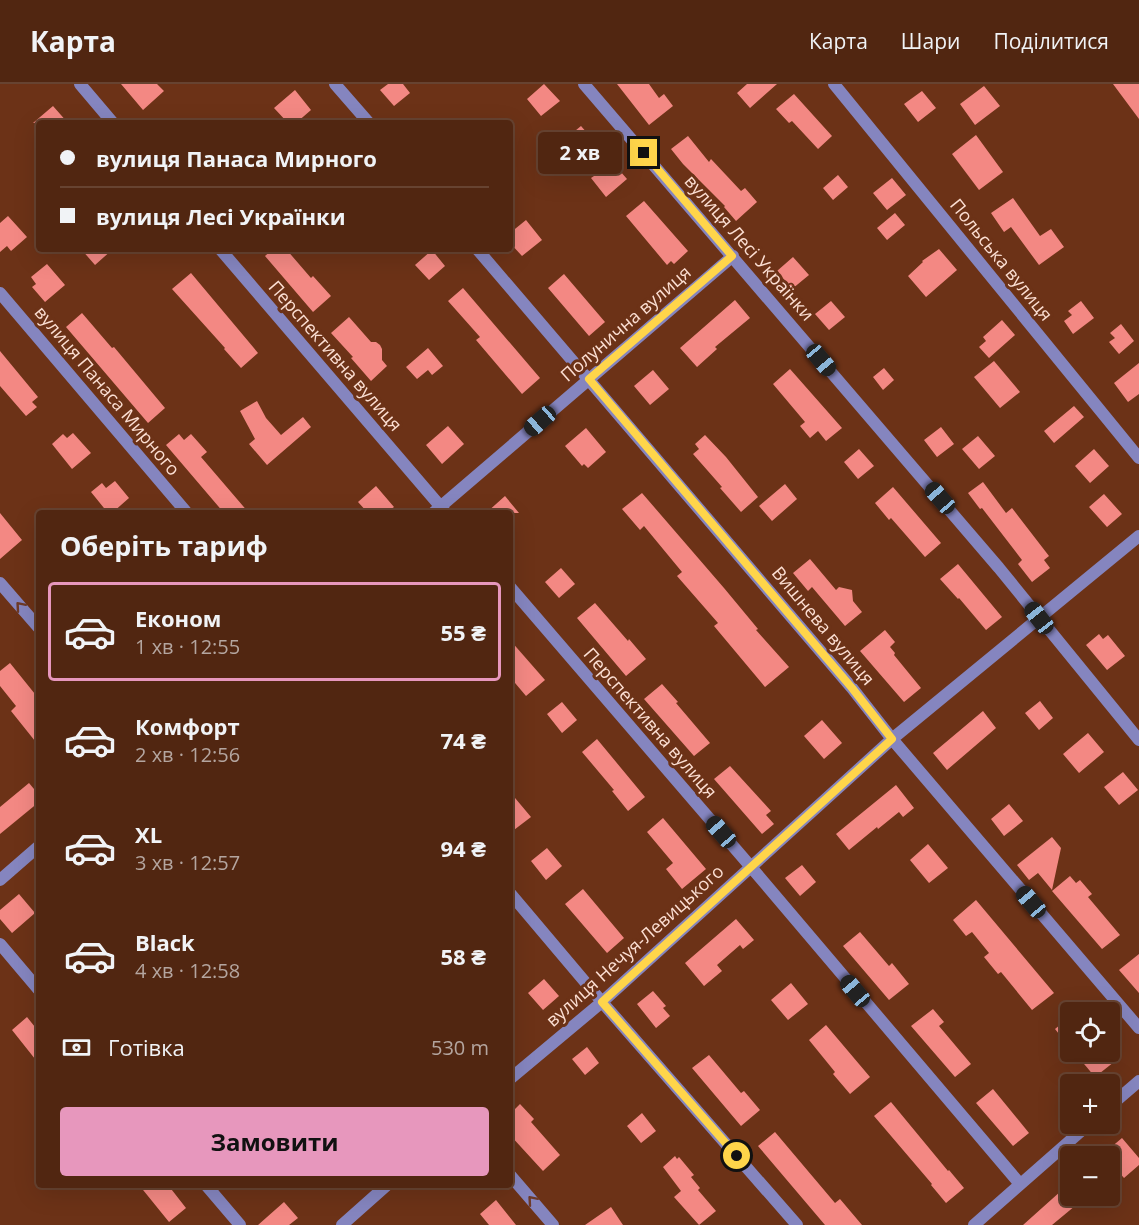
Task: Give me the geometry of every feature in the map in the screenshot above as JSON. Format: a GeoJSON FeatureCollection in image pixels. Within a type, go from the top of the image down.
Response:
{"type":"FeatureCollection","features":[{"type":"Feature","properties":{"kind":"street"},"geometry":{"type":"LineString","coordinates":[[80,84],[110,120]]}},
{"type":"Feature","properties":{"kind":"street"},"geometry":{"type":"LineString","coordinates":[[335,84],[366,120]]}},
{"type":"Feature","properties":{"kind":"street","name":"вулиця Лесі Українки"},"geometry":{"type":"LineString","coordinates":[[584,84],[999,568],[1139,740]]}},
{"type":"Feature","properties":{"kind":"street","name":"Польська вулиця"},"geometry":{"type":"LineString","coordinates":[[834,84],[1139,458]]}},
{"type":"Feature","properties":{"kind":"street","name":"Перспективна вулиця"},"geometry":{"type":"LineString","coordinates":[[223,252],[439,510]]}},
{"type":"Feature","properties":{"kind":"street","name":"Вишнева вулиця"},"geometry":{"type":"LineString","coordinates":[[480,252],[1139,1028]]}},
{"type":"Feature","properties":{"kind":"street","name":"Полунична вулиця"},"geometry":{"type":"LineString","coordinates":[[441,510],[732,256]]}},
{"type":"Feature","properties":{"kind":"street","name":"вулиця Панаса Мирного"},"geometry":{"type":"LineString","coordinates":[[0,293],[184,510]]}},
{"type":"Feature","properties":{"kind":"street","name":"вулиця Нечуя-Левицького"},"geometry":{"type":"LineString","coordinates":[[513,1076],[602,1002],[892,739],[1139,536]]}},
{"type":"Feature","properties":{"kind":"street"},"geometry":{"type":"LineString","coordinates":[[0,583],[36,625]]}},
{"type":"Feature","properties":{"kind":"street","name":"Перспективна вулиця"},"geometry":{"type":"LineString","coordinates":[[513,590],[1020,1184]]}},
{"type":"Feature","properties":{"kind":"street"},"geometry":{"type":"LineString","coordinates":[[0,880],[36,849]]}},
{"type":"Feature","properties":{"kind":"street"},"geometry":{"type":"LineString","coordinates":[[513,897],[797,1225]]}},
{"type":"Feature","properties":{"kind":"street"},"geometry":{"type":"LineString","coordinates":[[0,944],[36,986]]}},
{"type":"Feature","properties":{"kind":"street"},"geometry":{"type":"LineString","coordinates":[[1120,1097],[1139,1081]]}},
{"type":"Feature","properties":{"kind":"street"},"geometry":{"type":"LineString","coordinates":[[974,1225],[1078,1134]]}},
{"type":"Feature","properties":{"kind":"street"},"geometry":{"type":"LineString","coordinates":[[513,1179],[553,1225]]}},
{"type":"Feature","properties":{"kind":"street"},"geometry":{"type":"LineString","coordinates":[[209,1188],[240,1225]]}},
{"type":"Feature","properties":{"kind":"street"},"geometry":{"type":"LineString","coordinates":[[342,1225],[384,1188]]}},
{"type":"Feature","properties":{"kind":"building"},"geometry":{"type":"Polygon","coordinates":[[[121,84],[157,84],[164,91],[143,110],[121,84]]]}},
{"type":"Feature","properties":{"kind":"building"},"geometry":{"type":"Polygon","coordinates":[[[388,84],[403,84],[410,93],[394,106],[380,90],[388,84]]]}},
{"type":"Feature","properties":{"kind":"building"},"geometry":{"type":"Polygon","coordinates":[[[544,84],[560,101],[541,116],[527,99],[544,84]]]}},
{"type":"Feature","properties":{"kind":"building"},"geometry":{"type":"Polygon","coordinates":[[[617,84],[649,84],[659,98],[664,94],[673,106],[649,125],[617,84]]]}},
{"type":"Feature","properties":{"kind":"building"},"geometry":{"type":"Polygon","coordinates":[[[747,84],[777,84],[750,108],[737,93],[747,84]]]}},
{"type":"Feature","properties":{"kind":"building"},"geometry":{"type":"Polygon","coordinates":[[[1113,84],[1139,84],[1139,119],[1113,84]]]}},
{"type":"Feature","properties":{"kind":"building"},"geometry":{"type":"Polygon","coordinates":[[[984,86],[1000,106],[975,125],[960,104],[984,86]]]}},
{"type":"Feature","properties":{"kind":"building"},"geometry":{"type":"Polygon","coordinates":[[[295,90],[311,110],[299,120],[285,120],[274,108],[295,90]]]}},
{"type":"Feature","properties":{"kind":"building"},"geometry":{"type":"Polygon","coordinates":[[[922,91],[936,108],[918,122],[904,104],[922,91]]]}},
{"type":"Feature","properties":{"kind":"building"},"geometry":{"type":"Polygon","coordinates":[[[794,94],[832,136],[818,149],[792,121],[789,123],[776,109],[794,94]]]}},
{"type":"Feature","properties":{"kind":"building"},"geometry":{"type":"Polygon","coordinates":[[[53,106],[65,120],[37,120],[53,106]]]}},
{"type":"Feature","properties":{"kind":"building"},"geometry":{"type":"Polygon","coordinates":[[[581,126],[627,179],[606,197],[591,178],[594,176],[564,140],[581,126]]]}},
{"type":"Feature","properties":{"kind":"building"},"geometry":{"type":"Polygon","coordinates":[[[976,135],[1003,172],[979,190],[952,154],[976,135]]]}},
{"type":"Feature","properties":{"kind":"building"},"geometry":{"type":"Polygon","coordinates":[[[688,136],[709,162],[711,159],[741,191],[745,188],[757,202],[736,221],[725,206],[671,149],[688,136]]]}},
{"type":"Feature","properties":{"kind":"building"},"geometry":{"type":"Polygon","coordinates":[[[838,175],[848,187],[833,200],[823,188],[838,175]]]}},
{"type":"Feature","properties":{"kind":"building"},"geometry":{"type":"Polygon","coordinates":[[[892,178],[906,195],[887,210],[873,193],[892,178]]]}},
{"type":"Feature","properties":{"kind":"building"},"geometry":{"type":"Polygon","coordinates":[[[1013,198],[1040,236],[1051,229],[1064,247],[1039,265],[1011,227],[1004,232],[991,213],[1013,198]]]}},
{"type":"Feature","properties":{"kind":"building"},"geometry":{"type":"Polygon","coordinates":[[[644,201],[688,251],[674,264],[671,261],[667,265],[626,216],[644,201]]]}},
{"type":"Feature","properties":{"kind":"building"},"geometry":{"type":"Polygon","coordinates":[[[895,213],[905,225],[887,240],[877,228],[895,213]]]}},
{"type":"Feature","properties":{"kind":"building"},"geometry":{"type":"Polygon","coordinates":[[[8,216],[27,237],[11,251],[7,246],[0,252],[0,223],[8,216]]]}},
{"type":"Feature","properties":{"kind":"building"},"geometry":{"type":"Polygon","coordinates":[[[526,220],[542,240],[522,256],[513,246],[513,231],[526,220]]]}},
{"type":"Feature","properties":{"kind":"building"},"geometry":{"type":"Polygon","coordinates":[[[939,249],[957,270],[926,297],[908,276],[922,261],[939,249]]]}},
{"type":"Feature","properties":{"kind":"building"},"geometry":{"type":"Polygon","coordinates":[[[84,252],[110,252],[95,265],[84,252]]]}},
{"type":"Feature","properties":{"kind":"building"},"geometry":{"type":"Polygon","coordinates":[[[270,252],[289,252],[311,278],[313,276],[331,296],[313,312],[265,256],[270,252]]]}},
{"type":"Feature","properties":{"kind":"building"},"geometry":{"type":"Polygon","coordinates":[[[430,252],[434,252],[445,266],[429,280],[415,265],[430,252]]]}},
{"type":"Feature","properties":{"kind":"building"},"geometry":{"type":"Polygon","coordinates":[[[793,257],[809,275],[792,289],[777,271],[793,257]]]}},
{"type":"Feature","properties":{"kind":"building"},"geometry":{"type":"Polygon","coordinates":[[[47,264],[65,285],[45,302],[32,287],[36,284],[31,277],[47,264]]]}},
{"type":"Feature","properties":{"kind":"building"},"geometry":{"type":"Polygon","coordinates":[[[191,273],[258,353],[241,368],[172,289],[191,273]]]}},
{"type":"Feature","properties":{"kind":"building"},"geometry":{"type":"Polygon","coordinates":[[[564,274],[605,322],[589,336],[548,288],[564,274]]]}},
{"type":"Feature","properties":{"kind":"building"},"geometry":{"type":"Polygon","coordinates":[[[463,288],[540,378],[522,394],[476,340],[480,337],[448,301],[463,288]]]}},
{"type":"Feature","properties":{"kind":"building"},"geometry":{"type":"Polygon","coordinates":[[[735,300],[750,318],[715,347],[717,349],[697,367],[680,348],[735,300]]]}},
{"type":"Feature","properties":{"kind":"building"},"geometry":{"type":"Polygon","coordinates":[[[831,301],[845,317],[829,330],[815,314],[831,301]]]}},
{"type":"Feature","properties":{"kind":"building"},"geometry":{"type":"Polygon","coordinates":[[[1081,301],[1094,318],[1073,334],[1064,321],[1072,315],[1068,311],[1081,301]]]}},
{"type":"Feature","properties":{"kind":"building"},"geometry":{"type":"Polygon","coordinates":[[[82,313],[165,408],[148,423],[66,327],[82,313]]]}},
{"type":"Feature","properties":{"kind":"building"},"geometry":{"type":"Polygon","coordinates":[[[349,317],[371,342],[376,342],[382,349],[382,360],[387,366],[371,381],[331,333],[349,317]]]}},
{"type":"Feature","properties":{"kind":"building"},"geometry":{"type":"Polygon","coordinates":[[[1002,320],[1015,335],[989,358],[979,347],[986,341],[983,337],[1002,320]]]}},
{"type":"Feature","properties":{"kind":"building"},"geometry":{"type":"Polygon","coordinates":[[[1121,324],[1134,341],[1119,354],[1109,342],[1115,338],[1110,333],[1121,324]]]}},
{"type":"Feature","properties":{"kind":"building"},"geometry":{"type":"Polygon","coordinates":[[[428,348],[443,366],[432,375],[428,370],[417,379],[406,367],[428,348]]]}},
{"type":"Feature","properties":{"kind":"building"},"geometry":{"type":"Polygon","coordinates":[[[0,351],[38,397],[32,402],[37,407],[26,416],[0,386],[0,351]]]}},
{"type":"Feature","properties":{"kind":"building"},"geometry":{"type":"Polygon","coordinates":[[[994,361],[1020,392],[1000,408],[974,377],[994,361]]]}},
{"type":"Feature","properties":{"kind":"building"},"geometry":{"type":"Polygon","coordinates":[[[1139,363],[1139,394],[1128,402],[1114,383],[1139,363]]]}},
{"type":"Feature","properties":{"kind":"building"},"geometry":{"type":"Polygon","coordinates":[[[884,368],[894,380],[883,390],[873,377],[884,368]]]}},
{"type":"Feature","properties":{"kind":"building"},"geometry":{"type":"Polygon","coordinates":[[[790,369],[842,428],[826,441],[818,431],[810,438],[800,426],[805,422],[773,384],[790,369]]]}},
{"type":"Feature","properties":{"kind":"building"},"geometry":{"type":"Polygon","coordinates":[[[653,370],[669,389],[650,405],[634,386],[653,370]]]}},
{"type":"Feature","properties":{"kind":"building"},"geometry":{"type":"Polygon","coordinates":[[[257,401],[266,418],[281,435],[303,417],[311,427],[267,465],[249,444],[255,439],[240,411],[257,401]]]}},
{"type":"Feature","properties":{"kind":"building"},"geometry":{"type":"Polygon","coordinates":[[[1074,406],[1084,417],[1054,443],[1044,431],[1074,406]]]}},
{"type":"Feature","properties":{"kind":"building"},"geometry":{"type":"Polygon","coordinates":[[[448,426],[464,444],[442,464],[426,445],[448,426]]]}},
{"type":"Feature","properties":{"kind":"building"},"geometry":{"type":"Polygon","coordinates":[[[941,427],[954,444],[937,457],[924,440],[941,427]]]}},
{"type":"Feature","properties":{"kind":"building"},"geometry":{"type":"Polygon","coordinates":[[[586,428],[606,452],[588,468],[584,464],[582,466],[565,446],[586,428]]]}},
{"type":"Feature","properties":{"kind":"building"},"geometry":{"type":"Polygon","coordinates":[[[73,433],[91,453],[72,469],[52,444],[63,434],[67,438],[73,433]]]}},
{"type":"Feature","properties":{"kind":"building"},"geometry":{"type":"Polygon","coordinates":[[[179,434],[184,440],[191,434],[207,452],[201,457],[246,510],[221,510],[166,445],[179,434]]]}},
{"type":"Feature","properties":{"kind":"building"},"geometry":{"type":"Polygon","coordinates":[[[705,435],[758,497],[741,512],[693,454],[699,449],[695,444],[705,435]]]}},
{"type":"Feature","properties":{"kind":"building"},"geometry":{"type":"Polygon","coordinates":[[[978,436],[995,456],[979,469],[962,449],[978,436]]]}},
{"type":"Feature","properties":{"kind":"building"},"geometry":{"type":"Polygon","coordinates":[[[859,449],[874,466],[858,479],[844,462],[859,449]]]}},
{"type":"Feature","properties":{"kind":"building"},"geometry":{"type":"Polygon","coordinates":[[[1094,449],[1109,466],[1090,483],[1075,466],[1094,449]]]}},
{"type":"Feature","properties":{"kind":"building"},"geometry":{"type":"Polygon","coordinates":[[[115,481],[129,498],[115,510],[106,510],[91,492],[102,483],[106,488],[115,481]]]}},
{"type":"Feature","properties":{"kind":"building"},"geometry":{"type":"Polygon","coordinates":[[[983,482],[1006,513],[1012,508],[1049,556],[1044,560],[1050,568],[1032,582],[1018,564],[1022,560],[968,493],[983,482]]]}},
{"type":"Feature","properties":{"kind":"building"},"geometry":{"type":"Polygon","coordinates":[[[785,484],[797,499],[772,521],[759,506],[785,484]]]}},
{"type":"Feature","properties":{"kind":"building"},"geometry":{"type":"Polygon","coordinates":[[[376,486],[394,507],[390,510],[365,510],[358,502],[376,486]]]}},
{"type":"Feature","properties":{"kind":"building"},"geometry":{"type":"Polygon","coordinates":[[[893,487],[941,543],[925,557],[875,503],[893,487]]]}},
{"type":"Feature","properties":{"kind":"building"},"geometry":{"type":"Polygon","coordinates":[[[642,493],[789,667],[765,687],[714,626],[718,623],[677,576],[682,572],[644,526],[640,530],[622,509],[642,493]]]}},
{"type":"Feature","properties":{"kind":"building"},"geometry":{"type":"Polygon","coordinates":[[[1104,494],[1122,514],[1107,527],[1089,507],[1104,494]]]}},
{"type":"Feature","properties":{"kind":"building"},"geometry":{"type":"Polygon","coordinates":[[[505,496],[519,513],[513,513],[513,510],[489,510],[505,496]]]}},
{"type":"Feature","properties":{"kind":"building"},"geometry":{"type":"Polygon","coordinates":[[[0,513],[22,540],[0,559],[0,513]]]}},
{"type":"Feature","properties":{"kind":"building"},"geometry":{"type":"Polygon","coordinates":[[[810,559],[836,590],[839,587],[852,590],[853,601],[862,612],[845,626],[812,587],[808,591],[793,573],[810,559]]]}},
{"type":"Feature","properties":{"kind":"building"},"geometry":{"type":"Polygon","coordinates":[[[958,564],[1002,617],[986,630],[940,579],[958,564]]]}},
{"type":"Feature","properties":{"kind":"building"},"geometry":{"type":"Polygon","coordinates":[[[561,568],[575,584],[559,598],[545,582],[561,568]]]}},
{"type":"Feature","properties":{"kind":"building"},"geometry":{"type":"Polygon","coordinates":[[[595,603],[646,659],[626,676],[577,618],[595,603]]]}},
{"type":"Feature","properties":{"kind":"building"},"geometry":{"type":"Polygon","coordinates":[[[885,630],[895,642],[890,647],[894,655],[921,688],[904,702],[860,651],[885,630]]]}},
{"type":"Feature","properties":{"kind":"building"},"geometry":{"type":"Polygon","coordinates":[[[1099,634],[1103,639],[1108,635],[1125,656],[1107,670],[1086,645],[1099,634]]]}},
{"type":"Feature","properties":{"kind":"building"},"geometry":{"type":"Polygon","coordinates":[[[513,643],[545,680],[526,696],[513,681],[513,643]]]}},
{"type":"Feature","properties":{"kind":"building"},"geometry":{"type":"Polygon","coordinates":[[[10,663],[36,695],[36,742],[11,711],[16,706],[0,686],[0,671],[10,663]]]}},
{"type":"Feature","properties":{"kind":"building"},"geometry":{"type":"Polygon","coordinates":[[[662,684],[710,743],[694,756],[644,699],[662,684]]]}},
{"type":"Feature","properties":{"kind":"building"},"geometry":{"type":"Polygon","coordinates":[[[1040,701],[1053,718],[1039,730],[1025,713],[1040,701]]]}},
{"type":"Feature","properties":{"kind":"building"},"geometry":{"type":"Polygon","coordinates":[[[562,702],[577,720],[562,733],[547,714],[562,702]]]}},
{"type":"Feature","properties":{"kind":"building"},"geometry":{"type":"Polygon","coordinates":[[[983,711],[996,728],[947,770],[933,753],[983,711]]]}},
{"type":"Feature","properties":{"kind":"building"},"geometry":{"type":"Polygon","coordinates":[[[822,720],[842,743],[824,759],[804,736],[822,720]]]}},
{"type":"Feature","properties":{"kind":"building"},"geometry":{"type":"Polygon","coordinates":[[[1088,733],[1104,752],[1079,773],[1063,754],[1088,733]]]}},
{"type":"Feature","properties":{"kind":"building"},"geometry":{"type":"Polygon","coordinates":[[[597,739],[645,797],[628,811],[612,791],[614,790],[582,752],[597,739]]]}},
{"type":"Feature","properties":{"kind":"building"},"geometry":{"type":"Polygon","coordinates":[[[730,766],[771,811],[766,815],[774,824],[762,834],[714,779],[730,766]]]}},
{"type":"Feature","properties":{"kind":"building"},"geometry":{"type":"Polygon","coordinates":[[[1123,772],[1138,790],[1119,805],[1104,787],[1123,772]]]}},
{"type":"Feature","properties":{"kind":"building"},"geometry":{"type":"Polygon","coordinates":[[[29,783],[36,791],[36,804],[0,834],[0,807],[29,783]]]}},
{"type":"Feature","properties":{"kind":"building"},"geometry":{"type":"Polygon","coordinates":[[[896,785],[914,808],[903,817],[899,812],[849,850],[836,834],[896,785]]]}},
{"type":"Feature","properties":{"kind":"building"},"geometry":{"type":"Polygon","coordinates":[[[513,796],[531,817],[513,831],[513,796]]]}},
{"type":"Feature","properties":{"kind":"building"},"geometry":{"type":"Polygon","coordinates":[[[1009,804],[1023,821],[1004,836],[991,819],[1009,804]]]}},
{"type":"Feature","properties":{"kind":"building"},"geometry":{"type":"Polygon","coordinates":[[[663,818],[706,869],[682,889],[666,869],[673,863],[647,832],[663,818]]]}},
{"type":"Feature","properties":{"kind":"building"},"geometry":{"type":"Polygon","coordinates":[[[1052,837],[1061,848],[1052,890],[1038,873],[1029,880],[1017,865],[1052,837]]]}},
{"type":"Feature","properties":{"kind":"building"},"geometry":{"type":"Polygon","coordinates":[[[928,844],[948,868],[929,883],[910,860],[928,844]]]}},
{"type":"Feature","properties":{"kind":"building"},"geometry":{"type":"Polygon","coordinates":[[[547,848],[562,866],[546,880],[531,861],[547,848]]]}},
{"type":"Feature","properties":{"kind":"building"},"geometry":{"type":"Polygon","coordinates":[[[802,865],[816,882],[800,896],[785,878],[802,865]]]}},
{"type":"Feature","properties":{"kind":"building"},"geometry":{"type":"Polygon","coordinates":[[[1070,876],[1076,883],[1080,880],[1092,894],[1088,897],[1120,935],[1102,949],[1052,891],[1070,876]]]}},
{"type":"Feature","properties":{"kind":"building"},"geometry":{"type":"Polygon","coordinates":[[[583,889],[624,938],[607,953],[565,904],[583,889]]]}},
{"type":"Feature","properties":{"kind":"building"},"geometry":{"type":"Polygon","coordinates":[[[19,894],[35,913],[12,933],[0,919],[0,910],[19,894]]]}},
{"type":"Feature","properties":{"kind":"building"},"geometry":{"type":"Polygon","coordinates":[[[976,900],[1054,993],[1032,1010],[1001,972],[998,974],[984,957],[989,953],[972,932],[966,936],[953,920],[976,900]]]}},
{"type":"Feature","properties":{"kind":"building"},"geometry":{"type":"Polygon","coordinates":[[[736,919],[754,940],[743,949],[740,945],[717,965],[722,971],[704,986],[685,963],[736,919]]]}},
{"type":"Feature","properties":{"kind":"building"},"geometry":{"type":"Polygon","coordinates":[[[860,932],[889,966],[892,963],[909,984],[889,1000],[843,946],[860,932]]]}},
{"type":"Feature","properties":{"kind":"building"},"geometry":{"type":"Polygon","coordinates":[[[1139,954],[1139,993],[1119,970],[1139,954]]]}},
{"type":"Feature","properties":{"kind":"building"},"geometry":{"type":"Polygon","coordinates":[[[544,979],[559,996],[543,1010],[528,993],[544,979]]]}},
{"type":"Feature","properties":{"kind":"building"},"geometry":{"type":"Polygon","coordinates":[[[791,983],[808,1004],[788,1020],[771,1000],[791,983]]]}},
{"type":"Feature","properties":{"kind":"building"},"geometry":{"type":"Polygon","coordinates":[[[653,991],[666,1006],[663,1008],[670,1016],[656,1028],[637,1004],[653,991]]]}},
{"type":"Feature","properties":{"kind":"building"},"geometry":{"type":"Polygon","coordinates":[[[933,1009],[944,1022],[939,1026],[971,1064],[955,1077],[911,1026],[933,1009]]]}},
{"type":"Feature","properties":{"kind":"building"},"geometry":{"type":"Polygon","coordinates":[[[27,1017],[36,1028],[36,1060],[12,1030],[27,1017]]]}},
{"type":"Feature","properties":{"kind":"building"},"geometry":{"type":"Polygon","coordinates":[[[826,1025],[870,1077],[850,1094],[809,1040],[826,1025]]]}},
{"type":"Feature","properties":{"kind":"building"},"geometry":{"type":"Polygon","coordinates":[[[1060,1025],[1060,1035],[1055,1029],[1060,1025]]]}},
{"type":"Feature","properties":{"kind":"building"},"geometry":{"type":"Polygon","coordinates":[[[587,1047],[599,1063],[585,1075],[572,1059],[587,1047]]]}},
{"type":"Feature","properties":{"kind":"building"},"geometry":{"type":"Polygon","coordinates":[[[709,1055],[741,1093],[744,1091],[760,1110],[741,1126],[692,1068],[709,1055]]]}},
{"type":"Feature","properties":{"kind":"building"},"geometry":{"type":"Polygon","coordinates":[[[1082,1062],[1114,1062],[1099,1074],[1092,1074],[1082,1062]]]}},
{"type":"Feature","properties":{"kind":"building"},"geometry":{"type":"Polygon","coordinates":[[[993,1089],[1029,1133],[1013,1146],[976,1103],[993,1089]]]}},
{"type":"Feature","properties":{"kind":"building"},"geometry":{"type":"Polygon","coordinates":[[[891,1102],[964,1188],[946,1203],[874,1116],[891,1102]]]}},
{"type":"Feature","properties":{"kind":"building"},"geometry":{"type":"Polygon","coordinates":[[[520,1104],[534,1119],[531,1122],[560,1155],[543,1171],[513,1138],[513,1111],[520,1104]]]}},
{"type":"Feature","properties":{"kind":"building"},"geometry":{"type":"Polygon","coordinates":[[[642,1113],[656,1131],[641,1143],[627,1126],[642,1113]]]}},
{"type":"Feature","properties":{"kind":"building"},"geometry":{"type":"Polygon","coordinates":[[[775,1132],[835,1203],[840,1199],[862,1225],[825,1225],[758,1146],[775,1132]]]}},
{"type":"Feature","properties":{"kind":"building"},"geometry":{"type":"Polygon","coordinates":[[[1122,1138],[1139,1158],[1139,1165],[1124,1178],[1120,1173],[1120,1146],[1112,1146],[1122,1138]]]}},
{"type":"Feature","properties":{"kind":"building"},"geometry":{"type":"Polygon","coordinates":[[[675,1156],[677,1159],[679,1157],[694,1175],[691,1177],[700,1188],[698,1190],[716,1211],[699,1225],[674,1197],[681,1191],[663,1167],[675,1156]]]}},
{"type":"Feature","properties":{"kind":"building"},"geometry":{"type":"Polygon","coordinates":[[[141,1188],[170,1188],[186,1208],[169,1222],[141,1188]]]}},
{"type":"Feature","properties":{"kind":"building"},"geometry":{"type":"Polygon","coordinates":[[[1060,1192],[1060,1206],[1075,1206],[1052,1225],[1023,1225],[1060,1192]]]}},
{"type":"Feature","properties":{"kind":"building"},"geometry":{"type":"Polygon","coordinates":[[[496,1200],[516,1225],[489,1225],[480,1214],[496,1200]]]}},
{"type":"Feature","properties":{"kind":"building"},"geometry":{"type":"Polygon","coordinates":[[[284,1202],[298,1218],[289,1225],[258,1225],[284,1202]]]}},
{"type":"Feature","properties":{"kind":"building"},"geometry":{"type":"Polygon","coordinates":[[[611,1207],[623,1225],[585,1225],[611,1207]]]}},
{"type":"Feature","properties":{"kind":"route"},"geometry":{"type":"LineString","coordinates":[[644,153],[732,256],[589,379],[852,688],[892,739],[602,1002],[737,1156]]}}]}
